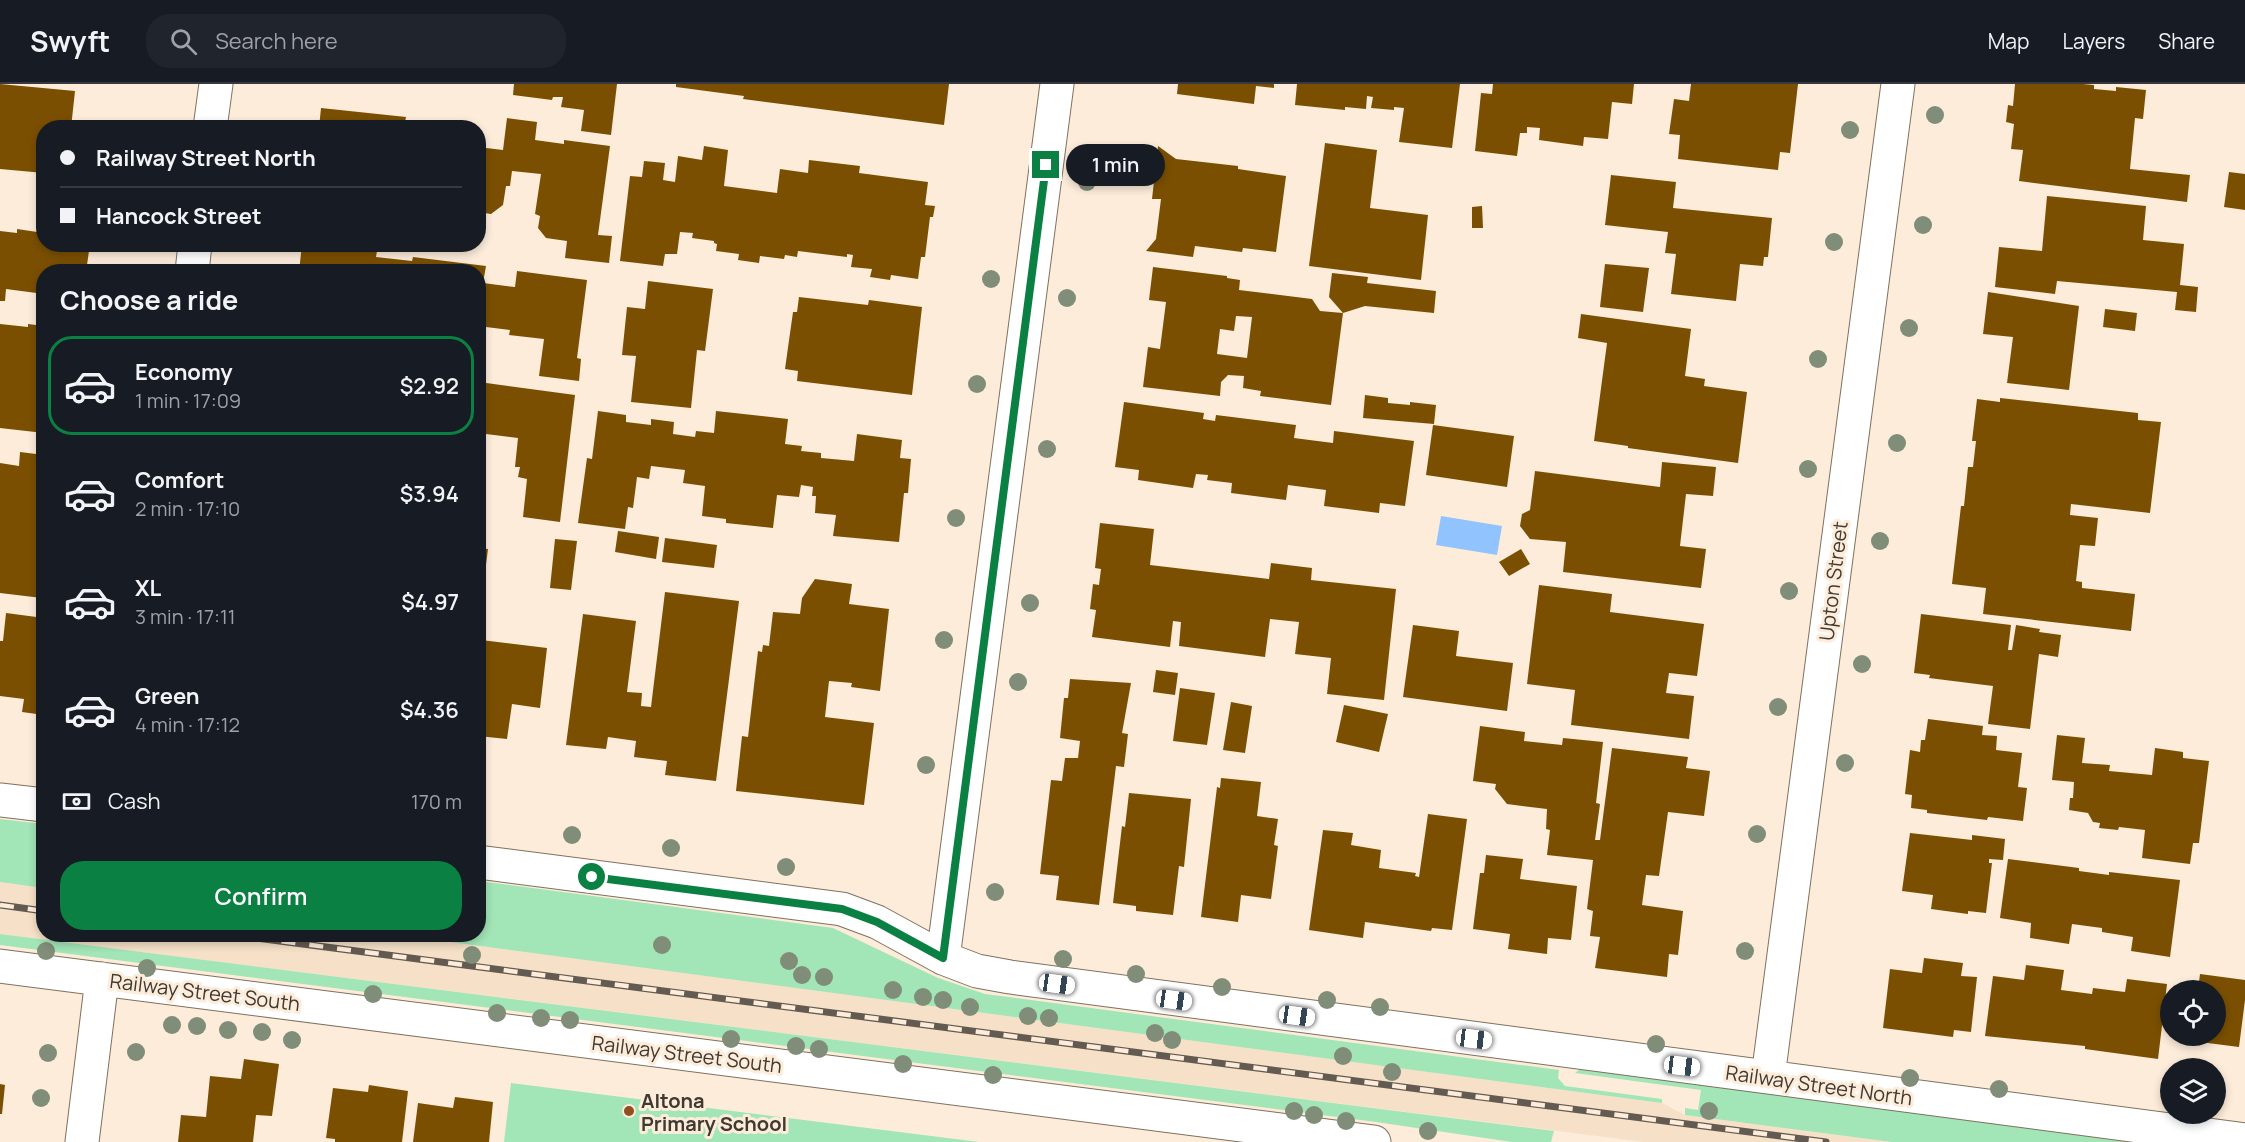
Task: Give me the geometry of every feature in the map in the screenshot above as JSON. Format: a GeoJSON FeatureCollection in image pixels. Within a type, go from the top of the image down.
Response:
{"type":"FeatureCollection","features":[{"type":"Feature","properties":{"kind":"street"},"geometry":{"type":"LineString","coordinates":[[211,120],[216,84]]}},
{"type":"Feature","properties":{"kind":"street"},"geometry":{"type":"LineString","coordinates":[[943,958],[1057,84]]}},
{"type":"Feature","properties":{"kind":"street","name":"Upton Street"},"geometry":{"type":"LineString","coordinates":[[1768,1077],[1898,84]]}},
{"type":"Feature","properties":{"kind":"street"},"geometry":{"type":"LineString","coordinates":[[0,800],[36,804]]}},
{"type":"Feature","properties":{"kind":"street","name":"Railway Street North"},"geometry":{"type":"LineString","coordinates":[[486,863],[842,909],[877,922],[943,958],[977,970],[1010,977],[2245,1140]]}},
{"type":"Feature","properties":{"kind":"street","name":"Railway Street South"},"geometry":{"type":"LineString","coordinates":[[0,966],[1374,1142]]}},
{"type":"Feature","properties":{"kind":"street"},"geometry":{"type":"LineString","coordinates":[[82,1142],[102,979]]}},
{"type":"Feature","properties":{"kind":"shaded area"},"geometry":{"type":"Polygon","coordinates":[[[0,882],[36,887],[36,939],[0,934],[0,882]]]}},
{"type":"Feature","properties":{"kind":"shaded area"},"geometry":{"type":"Polygon","coordinates":[[[63,942],[450,942],[1662,1103],[1685,1115],[1892,1142],[1644,1142],[63,942]]]}},
{"type":"Feature","properties":{"kind":"green space"},"geometry":{"type":"Polygon","coordinates":[[[0,819],[36,823],[36,887],[0,882],[0,819]]]}},
{"type":"Feature","properties":{"kind":"green space"},"geometry":{"type":"Polygon","coordinates":[[[486,882],[833,928],[938,978],[985,994],[1559,1070],[1558,1078],[1565,1086],[1662,1099],[1662,1103],[450,942],[486,942],[486,882]]]}},
{"type":"Feature","properties":{"kind":"green space"},"geometry":{"type":"Polygon","coordinates":[[[0,934],[36,939],[36,942],[63,942],[1554,1131],[1551,1142],[1512,1142],[1376,1122],[0,945],[0,934]]]}},
{"type":"Feature","properties":{"kind":"green space"},"geometry":{"type":"Polygon","coordinates":[[[1580,1069],[2136,1142],[1892,1142],[1685,1115],[1685,1108],[1698,1110],[1701,1090],[1575,1073],[1580,1069]]]}},
{"type":"Feature","properties":{"kind":"green space","name":"Altona Primary School"},"geometry":{"type":"Polygon","coordinates":[[[511,1083],[979,1142],[504,1142],[511,1083]]]}},
{"type":"Feature","properties":{"kind":"water"},"geometry":{"type":"Polygon","coordinates":[[[1441,516],[1502,526],[1497,555],[1436,545],[1441,516]]]}},
{"type":"Feature","properties":{"kind":"building"},"geometry":{"type":"Polygon","coordinates":[[[0,84],[75,91],[72,120],[36,120],[36,172],[0,169],[0,84]]]}},
{"type":"Feature","properties":{"kind":"building"},"geometry":{"type":"Polygon","coordinates":[[[514,84],[617,84],[611,135],[581,131],[584,110],[561,107],[563,97],[553,97],[552,100],[513,95],[514,84]]]}},
{"type":"Feature","properties":{"kind":"building"},"geometry":{"type":"Polygon","coordinates":[[[676,84],[949,84],[944,125],[743,99],[744,96],[676,87],[676,84]]]}},
{"type":"Feature","properties":{"kind":"building"},"geometry":{"type":"Polygon","coordinates":[[[1178,84],[1274,84],[1274,88],[1256,86],[1254,104],[1177,94],[1178,84]]]}},
{"type":"Feature","properties":{"kind":"building"},"geometry":{"type":"Polygon","coordinates":[[[1297,84],[1460,84],[1452,148],[1399,142],[1404,108],[1394,107],[1394,110],[1371,108],[1373,97],[1367,96],[1366,109],[1345,107],[1345,110],[1295,105],[1297,84]]]}},
{"type":"Feature","properties":{"kind":"building"},"geometry":{"type":"Polygon","coordinates":[[[1493,84],[1634,84],[1632,104],[1612,102],[1608,139],[1584,137],[1583,146],[1539,140],[1540,128],[1527,127],[1527,133],[1520,133],[1517,156],[1475,151],[1481,93],[1492,94],[1493,84]]]}},
{"type":"Feature","properties":{"kind":"building"},"geometry":{"type":"Polygon","coordinates":[[[1691,84],[1798,84],[1790,153],[1780,152],[1778,170],[1678,159],[1680,135],[1669,134],[1674,99],[1689,101],[1691,84]]]}},
{"type":"Feature","properties":{"kind":"building"},"geometry":{"type":"Polygon","coordinates":[[[2015,84],[2083,84],[2094,85],[2094,89],[2116,91],[2116,87],[2146,90],[2143,119],[2135,118],[2130,169],[2190,175],[2187,202],[2019,181],[2023,150],[2011,149],[2014,124],[2006,122],[2008,105],[2013,106],[2015,84]]]}},
{"type":"Feature","properties":{"kind":"building"},"geometry":{"type":"Polygon","coordinates":[[[321,108],[406,117],[405,120],[320,120],[321,108]]]}},
{"type":"Feature","properties":{"kind":"building"},"geometry":{"type":"Polygon","coordinates":[[[507,118],[537,122],[535,140],[564,144],[564,140],[610,146],[598,235],[612,236],[609,263],[565,258],[567,241],[546,238],[538,228],[540,216],[535,214],[541,174],[512,171],[510,186],[506,186],[503,205],[491,214],[486,213],[486,148],[503,150],[507,118]]]}},
{"type":"Feature","properties":{"kind":"building"},"geometry":{"type":"Polygon","coordinates":[[[1325,143],[1377,150],[1370,208],[1428,215],[1421,280],[1309,266],[1325,143]]]}},
{"type":"Feature","properties":{"kind":"building"},"geometry":{"type":"Polygon","coordinates":[[[704,146],[728,150],[724,186],[777,193],[780,169],[808,173],[809,160],[860,166],[859,173],[928,182],[925,205],[935,206],[933,217],[930,217],[925,257],[921,257],[918,279],[891,275],[890,280],[870,277],[872,269],[851,267],[853,255],[847,254],[847,257],[798,251],[797,257],[785,255],[784,259],[760,256],[759,263],[738,260],[739,254],[716,251],[717,244],[714,241],[692,238],[693,233],[680,232],[677,254],[665,254],[663,266],[620,261],[630,176],[642,177],[644,161],[665,163],[663,180],[675,182],[678,156],[702,160],[704,146]]]}},
{"type":"Feature","properties":{"kind":"building"},"geometry":{"type":"Polygon","coordinates":[[[1158,146],[1176,159],[1238,166],[1238,169],[1286,176],[1276,252],[1243,248],[1242,252],[1195,246],[1193,257],[1146,251],[1156,239],[1161,199],[1152,199],[1158,146]]]}},
{"type":"Feature","properties":{"kind":"building"},"geometry":{"type":"Polygon","coordinates":[[[2229,172],[2245,174],[2245,210],[2224,207],[2229,172]]]}},
{"type":"Feature","properties":{"kind":"building"},"geometry":{"type":"Polygon","coordinates":[[[1611,175],[1676,182],[1673,208],[1772,218],[1768,257],[1764,257],[1763,266],[1740,264],[1736,301],[1671,294],[1676,254],[1665,253],[1668,232],[1605,225],[1611,175]]]}},
{"type":"Feature","properties":{"kind":"building"},"geometry":{"type":"Polygon","coordinates":[[[2047,196],[2146,206],[2143,240],[2184,244],[2180,285],[2198,287],[2196,312],[2175,310],[2177,292],[2057,281],[2055,294],[1995,287],[1999,247],[2042,251],[2047,196]]]}},
{"type":"Feature","properties":{"kind":"building"},"geometry":{"type":"Polygon","coordinates":[[[1482,206],[1483,228],[1472,228],[1472,207],[1482,206]]]}},
{"type":"Feature","properties":{"kind":"building"},"geometry":{"type":"Polygon","coordinates":[[[17,229],[36,232],[36,252],[89,252],[87,264],[36,264],[36,293],[6,289],[5,301],[0,301],[0,231],[17,233],[17,229]]]}},
{"type":"Feature","properties":{"kind":"building"},"geometry":{"type":"Polygon","coordinates":[[[301,252],[377,252],[376,257],[412,261],[413,257],[470,264],[300,264],[301,252]]]}},
{"type":"Feature","properties":{"kind":"building"},"geometry":{"type":"Polygon","coordinates":[[[1605,264],[1649,268],[1643,312],[1600,307],[1605,264]]]}},
{"type":"Feature","properties":{"kind":"building"},"geometry":{"type":"Polygon","coordinates":[[[1153,267],[1227,276],[1227,278],[1240,280],[1239,290],[1312,299],[1320,311],[1343,313],[1331,405],[1260,396],[1261,391],[1243,388],[1244,376],[1228,375],[1221,382],[1220,396],[1143,387],[1148,347],[1160,349],[1166,302],[1149,300],[1153,267]],[[1236,316],[1234,331],[1220,329],[1217,354],[1247,358],[1252,317],[1236,316]]]}},
{"type":"Feature","properties":{"kind":"building"},"geometry":{"type":"Polygon","coordinates":[[[517,271],[587,280],[577,358],[581,359],[579,381],[539,376],[544,339],[509,335],[510,330],[486,327],[486,283],[515,287],[517,271]]]}},
{"type":"Feature","properties":{"kind":"building"},"geometry":{"type":"Polygon","coordinates":[[[1332,273],[1368,277],[1367,283],[1436,291],[1434,313],[1365,306],[1343,313],[1329,297],[1332,273]]]}},
{"type":"Feature","properties":{"kind":"building"},"geometry":{"type":"Polygon","coordinates":[[[648,281],[713,289],[705,351],[697,350],[691,408],[631,402],[636,356],[622,355],[627,307],[645,309],[648,281]]]}},
{"type":"Feature","properties":{"kind":"building"},"geometry":{"type":"Polygon","coordinates":[[[1988,292],[2079,306],[2069,390],[2007,383],[2013,337],[1983,334],[1988,292]]]}},
{"type":"Feature","properties":{"kind":"building"},"geometry":{"type":"Polygon","coordinates":[[[799,297],[868,305],[869,300],[922,307],[912,395],[797,381],[798,371],[785,369],[793,312],[797,312],[799,297]]]}},
{"type":"Feature","properties":{"kind":"building"},"geometry":{"type":"Polygon","coordinates":[[[2105,309],[2137,313],[2135,331],[2103,327],[2105,309]]]}},
{"type":"Feature","properties":{"kind":"building"},"geometry":{"type":"Polygon","coordinates":[[[1581,314],[1691,329],[1685,376],[1705,379],[1704,386],[1747,392],[1738,463],[1594,441],[1607,343],[1578,338],[1581,314]]]}},
{"type":"Feature","properties":{"kind":"building"},"geometry":{"type":"Polygon","coordinates":[[[0,324],[28,327],[28,324],[36,325],[36,432],[0,428],[0,324]]]}},
{"type":"Feature","properties":{"kind":"building"},"geometry":{"type":"Polygon","coordinates":[[[486,383],[575,395],[560,522],[523,517],[527,479],[518,477],[520,467],[515,467],[518,438],[486,434],[486,383]]]}},
{"type":"Feature","properties":{"kind":"building"},"geometry":{"type":"Polygon","coordinates":[[[1365,395],[1388,398],[1388,403],[1410,405],[1410,402],[1436,405],[1434,424],[1363,418],[1365,395]]]}},
{"type":"Feature","properties":{"kind":"building"},"geometry":{"type":"Polygon","coordinates":[[[2000,398],[2138,413],[2138,420],[2161,422],[2150,513],[2071,504],[2070,515],[2098,518],[2095,546],[2080,545],[2076,581],[2082,582],[2082,588],[2135,594],[2131,631],[1983,614],[1986,588],[1952,584],[1968,467],[1973,467],[1976,441],[1972,441],[1977,399],[2000,402],[2000,398]]]}},
{"type":"Feature","properties":{"kind":"building"},"geometry":{"type":"Polygon","coordinates":[[[1124,402],[1204,413],[1203,419],[1215,421],[1216,415],[1296,425],[1294,438],[1333,443],[1334,431],[1414,441],[1405,506],[1380,503],[1379,513],[1324,506],[1326,490],[1288,485],[1286,500],[1231,493],[1232,483],[1207,480],[1208,475],[1196,474],[1193,488],[1138,480],[1139,470],[1115,467],[1124,402]]]}},
{"type":"Feature","properties":{"kind":"building"},"geometry":{"type":"Polygon","coordinates":[[[598,411],[626,415],[626,422],[651,425],[651,419],[674,422],[673,434],[695,437],[696,431],[714,433],[716,411],[788,419],[785,444],[802,446],[801,451],[821,453],[821,458],[854,461],[857,434],[902,440],[900,458],[911,459],[908,493],[904,493],[899,542],[833,536],[836,515],[815,513],[816,496],[812,496],[813,487],[801,485],[799,497],[777,495],[773,528],[726,523],[726,519],[702,516],[705,486],[683,483],[685,470],[651,466],[649,479],[637,477],[633,508],[628,507],[625,529],[578,523],[587,458],[592,459],[598,411]]]}},
{"type":"Feature","properties":{"kind":"building"},"geometry":{"type":"Polygon","coordinates":[[[1433,425],[1514,436],[1507,487],[1426,475],[1433,425]]]}},
{"type":"Feature","properties":{"kind":"building"},"geometry":{"type":"Polygon","coordinates":[[[20,452],[36,454],[36,597],[0,593],[0,463],[19,466],[20,452]]]}},
{"type":"Feature","properties":{"kind":"building"},"geometry":{"type":"Polygon","coordinates":[[[1662,462],[1716,467],[1713,496],[1686,494],[1680,546],[1706,549],[1701,588],[1563,572],[1566,542],[1530,539],[1520,526],[1522,514],[1530,510],[1535,471],[1660,487],[1662,462]]]}},
{"type":"Feature","properties":{"kind":"building"},"geometry":{"type":"Polygon","coordinates":[[[1100,523],[1154,529],[1150,565],[1269,579],[1271,563],[1312,568],[1311,580],[1396,589],[1384,700],[1327,694],[1331,658],[1295,654],[1299,622],[1270,619],[1265,657],[1179,646],[1181,622],[1173,621],[1170,647],[1092,637],[1096,610],[1090,609],[1093,584],[1099,585],[1101,569],[1095,568],[1100,523]]]}},
{"type":"Feature","properties":{"kind":"building"},"geometry":{"type":"Polygon","coordinates":[[[618,531],[659,537],[656,559],[615,552],[618,531]]]}},
{"type":"Feature","properties":{"kind":"building"},"geometry":{"type":"Polygon","coordinates":[[[665,538],[717,545],[714,568],[662,562],[665,538]]]}},
{"type":"Feature","properties":{"kind":"building"},"geometry":{"type":"Polygon","coordinates":[[[555,539],[577,541],[571,590],[550,588],[555,539]]]}},
{"type":"Feature","properties":{"kind":"building"},"geometry":{"type":"Polygon","coordinates":[[[1521,549],[1530,564],[1509,576],[1499,562],[1521,549]]]}},
{"type":"Feature","properties":{"kind":"building"},"geometry":{"type":"Polygon","coordinates":[[[815,579],[852,584],[849,604],[889,609],[880,691],[851,687],[852,683],[829,681],[825,717],[874,723],[864,805],[736,791],[742,736],[748,737],[758,651],[762,652],[763,645],[769,646],[773,612],[800,614],[802,598],[815,579]]]}},
{"type":"Feature","properties":{"kind":"building"},"geometry":{"type":"Polygon","coordinates":[[[1539,585],[1612,594],[1610,612],[1704,624],[1697,676],[1669,673],[1666,693],[1694,696],[1689,739],[1571,725],[1575,690],[1527,684],[1539,585]]]}},
{"type":"Feature","properties":{"kind":"building"},"geometry":{"type":"Polygon","coordinates":[[[665,592],[739,601],[716,781],[665,775],[667,761],[634,757],[636,741],[608,737],[606,749],[566,745],[583,614],[636,621],[627,692],[642,693],[641,706],[651,707],[665,592]]]}},
{"type":"Feature","properties":{"kind":"building"},"geometry":{"type":"Polygon","coordinates":[[[6,613],[36,617],[36,714],[22,712],[24,699],[0,696],[0,641],[3,641],[6,613]]]}},
{"type":"Feature","properties":{"kind":"building"},"geometry":{"type":"Polygon","coordinates":[[[1921,614],[2011,625],[2008,650],[2012,650],[2016,625],[2040,629],[2039,632],[2061,635],[2058,657],[2039,654],[2030,729],[1988,724],[1993,686],[1929,678],[1930,675],[1914,673],[1921,614]]]}},
{"type":"Feature","properties":{"kind":"building"},"geometry":{"type":"Polygon","coordinates":[[[1413,625],[1459,631],[1456,656],[1513,663],[1507,711],[1403,697],[1413,625]]]}},
{"type":"Feature","properties":{"kind":"building"},"geometry":{"type":"Polygon","coordinates":[[[486,641],[547,648],[540,708],[512,704],[507,739],[486,737],[486,641]]]}},
{"type":"Feature","properties":{"kind":"building"},"geometry":{"type":"Polygon","coordinates":[[[1156,670],[1178,673],[1175,695],[1153,692],[1156,670]]]}},
{"type":"Feature","properties":{"kind":"building"},"geometry":{"type":"Polygon","coordinates":[[[1070,679],[1131,683],[1122,733],[1128,734],[1124,767],[1116,766],[1099,905],[1056,900],[1059,876],[1040,874],[1051,780],[1062,781],[1065,758],[1078,758],[1080,741],[1060,738],[1064,698],[1068,698],[1070,679]]]}},
{"type":"Feature","properties":{"kind":"building"},"geometry":{"type":"Polygon","coordinates":[[[1180,688],[1215,693],[1207,745],[1173,741],[1180,688]]]}},
{"type":"Feature","properties":{"kind":"building"},"geometry":{"type":"Polygon","coordinates":[[[1231,702],[1252,706],[1245,753],[1223,750],[1231,702]]]}},
{"type":"Feature","properties":{"kind":"building"},"geometry":{"type":"Polygon","coordinates":[[[1344,705],[1388,714],[1379,752],[1336,742],[1344,705]]]}},
{"type":"Feature","properties":{"kind":"building"},"geometry":{"type":"Polygon","coordinates":[[[1928,719],[1983,726],[1982,735],[1997,736],[1996,750],[2022,753],[2018,787],[2027,788],[2023,821],[1988,817],[1987,820],[1927,813],[1927,810],[1911,808],[1912,795],[1905,794],[1910,750],[1920,752],[1921,740],[1925,740],[1928,719]]]}},
{"type":"Feature","properties":{"kind":"building"},"geometry":{"type":"Polygon","coordinates":[[[1480,726],[1525,732],[1524,741],[1562,745],[1563,738],[1603,742],[1596,803],[1600,804],[1595,840],[1600,840],[1612,748],[1688,757],[1686,768],[1710,771],[1704,816],[1668,812],[1659,876],[1646,875],[1642,905],[1683,911],[1678,955],[1669,954],[1667,977],[1595,968],[1600,937],[1590,936],[1593,911],[1587,909],[1593,860],[1547,855],[1550,830],[1546,829],[1547,809],[1507,804],[1495,789],[1496,784],[1473,781],[1480,726]]]}},
{"type":"Feature","properties":{"kind":"building"},"geometry":{"type":"Polygon","coordinates":[[[2057,735],[2085,738],[2082,763],[2110,765],[2109,771],[2152,775],[2155,748],[2183,752],[2183,758],[2209,761],[2199,843],[2193,843],[2190,864],[2142,858],[2145,830],[2119,827],[2118,830],[2099,828],[2100,823],[2093,822],[2088,813],[2069,810],[2070,798],[2073,798],[2074,782],[2052,780],[2057,735]]]}},
{"type":"Feature","properties":{"kind":"building"},"geometry":{"type":"Polygon","coordinates":[[[1221,778],[1261,782],[1257,816],[1278,819],[1274,845],[1278,846],[1271,899],[1241,895],[1238,922],[1201,917],[1217,787],[1220,788],[1221,778]]]}},
{"type":"Feature","properties":{"kind":"building"},"geometry":{"type":"Polygon","coordinates":[[[1129,793],[1191,799],[1184,867],[1179,866],[1173,915],[1136,911],[1136,906],[1113,903],[1122,826],[1125,827],[1129,793]]]}},
{"type":"Feature","properties":{"kind":"building"},"geometry":{"type":"Polygon","coordinates":[[[1428,814],[1467,819],[1452,930],[1432,928],[1431,931],[1365,922],[1363,938],[1309,930],[1323,830],[1353,833],[1351,845],[1381,850],[1379,868],[1416,873],[1415,876],[1419,877],[1428,814]]]}},
{"type":"Feature","properties":{"kind":"building"},"geometry":{"type":"Polygon","coordinates":[[[1910,833],[1972,840],[1972,835],[2005,839],[2003,860],[1989,859],[1989,863],[1992,863],[1986,913],[1968,911],[1968,914],[1931,909],[1933,895],[1902,891],[1910,833]]]}},
{"type":"Feature","properties":{"kind":"building"},"geometry":{"type":"Polygon","coordinates":[[[1486,855],[1523,859],[1520,879],[1577,886],[1571,940],[1548,938],[1547,954],[1508,949],[1510,934],[1473,929],[1480,873],[1484,873],[1486,855]]]}},
{"type":"Feature","properties":{"kind":"building"},"geometry":{"type":"Polygon","coordinates":[[[2008,859],[2079,868],[2079,871],[2109,875],[2109,872],[2180,880],[2170,957],[2131,951],[2133,937],[2102,932],[2102,928],[2072,924],[2069,944],[2030,938],[2031,923],[2000,918],[2008,859]]]}},
{"type":"Feature","properties":{"kind":"building"},"geometry":{"type":"Polygon","coordinates":[[[1924,958],[1963,963],[1961,976],[1977,977],[1971,1032],[1954,1030],[1953,1037],[1883,1028],[1890,969],[1922,973],[1924,958]]]}},
{"type":"Feature","properties":{"kind":"building"},"geometry":{"type":"Polygon","coordinates":[[[2026,965],[2064,970],[2061,990],[2092,994],[2093,988],[2125,992],[2127,979],[2160,983],[2158,1059],[2085,1049],[2085,1046],[1985,1036],[1993,976],[2024,980],[2026,965]]]}},
{"type":"Feature","properties":{"kind":"building"},"geometry":{"type":"Polygon","coordinates":[[[2200,974],[2245,980],[2239,1047],[2226,1045],[2226,980],[2199,980],[2200,974]]]}},
{"type":"Feature","properties":{"kind":"building"},"geometry":{"type":"Polygon","coordinates":[[[244,1059],[279,1064],[272,1116],[256,1115],[253,1142],[178,1142],[181,1115],[206,1117],[210,1076],[241,1079],[244,1059]]]}},
{"type":"Feature","properties":{"kind":"building"},"geometry":{"type":"Polygon","coordinates":[[[0,1084],[5,1085],[2,1114],[0,1114],[0,1084]]]}},
{"type":"Feature","properties":{"kind":"building"},"geometry":{"type":"Polygon","coordinates":[[[369,1085],[408,1091],[402,1142],[335,1142],[335,1139],[326,1138],[333,1088],[368,1092],[369,1085]]]}},
{"type":"Feature","properties":{"kind":"building"},"geometry":{"type":"Polygon","coordinates":[[[455,1097],[493,1102],[489,1142],[413,1142],[418,1103],[453,1108],[455,1097]]]}},
{"type":"Feature","properties":{"kind":"railway"},"geometry":{"type":"LineString","coordinates":[[0,905],[36,910]]}},
{"type":"Feature","properties":{"kind":"railway"},"geometry":{"type":"LineString","coordinates":[[288,942],[1826,1142]]}},
{"type":"Feature","properties":{"kind":"place","name":"Altona Primary School"},"geometry":{"type":"Point","coordinates":[629,1111]}},
{"type":"Feature","properties":{"kind":"route"},"geometry":{"type":"LineString","coordinates":[[592,877],[842,909],[877,922],[943,958],[1046,165]]}}]}
